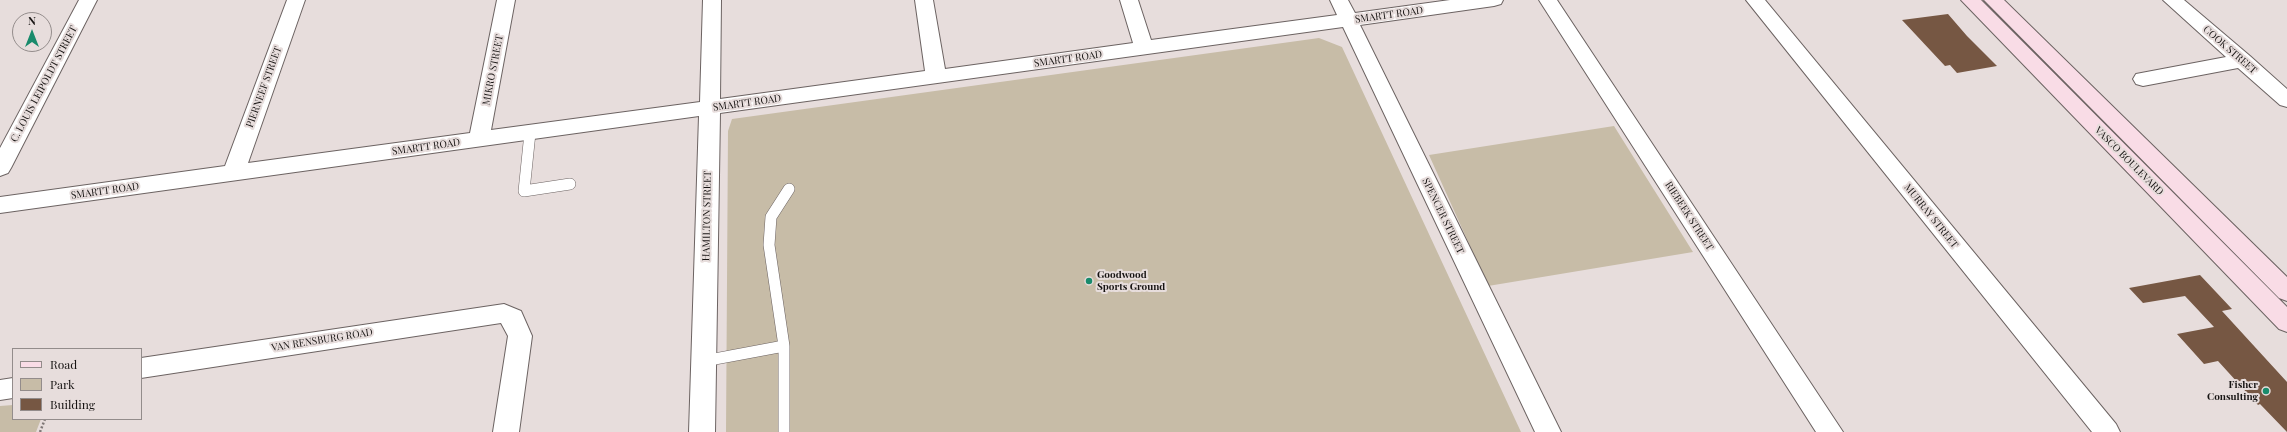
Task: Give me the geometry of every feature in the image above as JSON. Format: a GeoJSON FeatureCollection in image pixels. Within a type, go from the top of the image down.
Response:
{"type":"FeatureCollection","features":[{"type":"Feature","properties":{"kind":"main road","name":"VASCO BOULEVARD"},"geometry":{"type":"LineString","coordinates":[[1970,0],[2287,322]]}},
{"type":"Feature","properties":{"kind":"main road","name":"VASCO BOULEVARD"},"geometry":{"type":"LineString","coordinates":[[1993,0],[2287,292]]}},
{"type":"Feature","properties":{"kind":"street","name":"C. LOUIS LEIPOLDT STREET"},"geometry":{"type":"LineString","coordinates":[[0,168],[88,0]]}},
{"type":"Feature","properties":{"kind":"street","name":"PIERNEEF STREET"},"geometry":{"type":"LineString","coordinates":[[233,174],[296,0]]}},
{"type":"Feature","properties":{"kind":"street","name":"MIKRO STREET"},"geometry":{"type":"LineString","coordinates":[[479,140],[506,0]]}},
{"type":"Feature","properties":{"kind":"street","name":"HAMILTON STREET"},"geometry":{"type":"LineString","coordinates":[[702,432],[712,0]]}},
{"type":"Feature","properties":{"kind":"street"},"geometry":{"type":"LineString","coordinates":[[924,0],[936,78]]}},
{"type":"Feature","properties":{"kind":"street"},"geometry":{"type":"LineString","coordinates":[[1129,0],[1144,48]]}},
{"type":"Feature","properties":{"kind":"street","name":"SPENCER STREET"},"geometry":{"type":"LineString","coordinates":[[1339,0],[1548,432]]}},
{"type":"Feature","properties":{"kind":"street","name":"SMARTT ROAD"},"geometry":{"type":"LineString","coordinates":[[0,205],[936,78],[1494,0]]}},
{"type":"Feature","properties":{"kind":"street","name":"RIEBEEK STREET"},"geometry":{"type":"LineString","coordinates":[[1548,0],[1830,432]]}},
{"type":"Feature","properties":{"kind":"street","name":"MURRAY STREET"},"geometry":{"type":"LineString","coordinates":[[1755,0],[2108,432]]}},
{"type":"Feature","properties":{"kind":"street","name":"COOK STREET"},"geometry":{"type":"LineString","coordinates":[[2172,0],[2287,100]]}},
{"type":"Feature","properties":{"kind":"street"},"geometry":{"type":"LineString","coordinates":[[2143,79],[2243,61]]}},
{"type":"Feature","properties":{"kind":"street","name":"VAN RENSBURG ROAD"},"geometry":{"type":"LineString","coordinates":[[142,368],[504,313],[513,318],[520,336],[506,432]]}},
{"type":"Feature","properties":{"kind":"street"},"geometry":{"type":"LineString","coordinates":[[0,390],[12,388]]}},
{"type":"Feature","properties":{"kind":"lane"},"geometry":{"type":"LineString","coordinates":[[530,133],[522,187],[524,191],[570,184]]}},
{"type":"Feature","properties":{"kind":"lane"},"geometry":{"type":"LineString","coordinates":[[784,432],[784,346],[769,246],[771,217],[789,189]]}},
{"type":"Feature","properties":{"kind":"lane"},"geometry":{"type":"LineString","coordinates":[[704,361],[784,346]]}},
{"type":"Feature","properties":{"kind":"path"},"geometry":{"type":"LineString","coordinates":[[40,432],[45,420]]}},
{"type":"Feature","properties":{"kind":"green space","name":"Goodwood Sports Ground"},"geometry":{"type":"Polygon","coordinates":[[[1319,38],[1342,47],[1521,432],[726,432],[728,131],[732,119],[1319,38]]]}},
{"type":"Feature","properties":{"kind":"green space"},"geometry":{"type":"Polygon","coordinates":[[[1614,126],[1693,252],[1488,286],[1429,155],[1614,126]]]}},
{"type":"Feature","properties":{"kind":"green space"},"geometry":{"type":"Polygon","coordinates":[[[12,405],[12,420],[41,420],[36,432],[0,432],[0,406],[12,405]]]}},
{"type":"Feature","properties":{"kind":"building"},"geometry":{"type":"Polygon","coordinates":[[[1948,14],[1967,36],[1997,66],[1957,73],[1950,65],[1945,66],[1902,20],[1948,14]]]}},
{"type":"Feature","properties":{"kind":"building"},"geometry":{"type":"Polygon","coordinates":[[[2200,275],[2232,309],[2222,311],[2287,382],[2287,432],[2260,404],[2258,405],[2218,361],[2204,364],[2177,334],[2214,327],[2185,296],[2143,303],[2129,288],[2200,275]]]}},
{"type":"Feature","properties":{"kind":"place","name":"Goodwood Sports Ground"},"geometry":{"type":"Point","coordinates":[1089,281]}},
{"type":"Feature","properties":{"kind":"place","name":"Fisher Consulting"},"geometry":{"type":"Point","coordinates":[2266,391]}}]}
